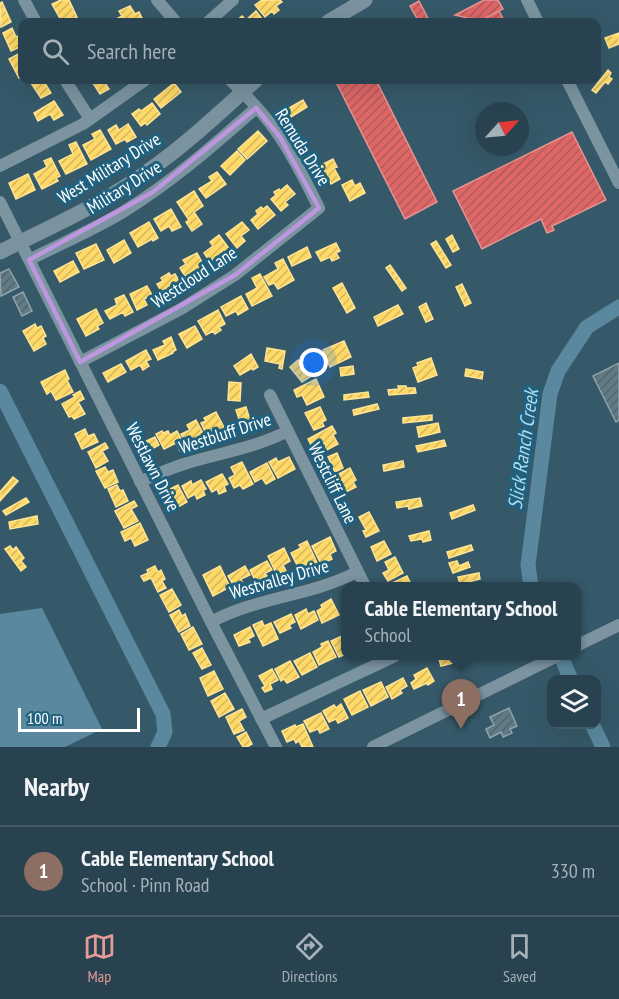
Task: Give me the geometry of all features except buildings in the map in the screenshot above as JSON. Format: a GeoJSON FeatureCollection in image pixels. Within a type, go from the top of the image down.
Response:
{"type":"FeatureCollection","features":[{"type":"Feature","properties":{"kind":"main road"},"geometry":{"type":"LineString","coordinates":[[335,18],[365,0]]}},
{"type":"Feature","properties":{"kind":"main road","name":"West Military Drive"},"geometry":{"type":"LineString","coordinates":[[0,252],[98,202],[146,173],[182,146],[252,84]]}},
{"type":"Feature","properties":{"kind":"street"},"geometry":{"type":"LineString","coordinates":[[24,0],[34,18]]}},
{"type":"Feature","properties":{"kind":"street"},"geometry":{"type":"LineString","coordinates":[[158,0],[173,18]]}},
{"type":"Feature","properties":{"kind":"street"},"geometry":{"type":"LineString","coordinates":[[213,18],[233,0]]}},
{"type":"Feature","properties":{"kind":"street"},"geometry":{"type":"LineString","coordinates":[[527,0],[536,18]]}},
{"type":"Feature","properties":{"kind":"street"},"geometry":{"type":"LineString","coordinates":[[68,84],[90,119]]}},
{"type":"Feature","properties":{"kind":"street"},"geometry":{"type":"LineString","coordinates":[[0,166],[72,130],[139,84]]}},
{"type":"Feature","properties":{"kind":"street","name":"Remuda Drive"},"geometry":{"type":"LineString","coordinates":[[234,84],[280,137],[319,208]]}},
{"type":"Feature","properties":{"kind":"street"},"geometry":{"type":"LineString","coordinates":[[569,84],[619,183]]}},
{"type":"Feature","properties":{"kind":"street","name":"Military Drive"},"geometry":{"type":"LineString","coordinates":[[29,260],[122,213],[215,145],[256,108]]}},
{"type":"Feature","properties":{"kind":"street","name":"Westlawn Drive"},"geometry":{"type":"LineString","coordinates":[[0,202],[276,747]]}},
{"type":"Feature","properties":{"kind":"street","name":"Westcloud Lane"},"geometry":{"type":"LineString","coordinates":[[80,362],[181,309],[235,275],[319,208]]}},
{"type":"Feature","properties":{"kind":"street","name":"Westcliff Lane"},"geometry":{"type":"LineString","coordinates":[[270,395],[363,582]]}},
{"type":"Feature","properties":{"kind":"street","name":"Westbluff Drive"},"geometry":{"type":"LineString","coordinates":[[140,482],[184,464],[252,446],[288,431]]}},
{"type":"Feature","properties":{"kind":"street","name":"Westvalley Drive"},"geometry":{"type":"LineString","coordinates":[[211,622],[238,609],[336,582],[357,572]]}},
{"type":"Feature","properties":{"kind":"street"},"geometry":{"type":"LineString","coordinates":[[581,644],[619,625]]}},
{"type":"Feature","properties":{"kind":"street"},"geometry":{"type":"LineString","coordinates":[[261,719],[386,660]]}},
{"type":"Feature","properties":{"kind":"street"},"geometry":{"type":"LineString","coordinates":[[373,747],[547,660]]}},
{"type":"Feature","properties":{"kind":"highlighted area"},"geometry":{"type":"Polygon","coordinates":[[[256,108],[280,137],[319,208],[235,275],[80,362],[29,260],[153,192],[256,108]]]}},
{"type":"Feature","properties":{"kind":"water"},"geometry":{"type":"Polygon","coordinates":[[[42,608],[102,729],[65,747],[0,747],[0,614],[42,608]]]}},
{"type":"Feature","properties":{"kind":"waterway","name":"Slick Ranch Creek"},"geometry":{"type":"LineString","coordinates":[[530,582],[528,565],[550,394],[558,371],[587,327],[619,307]]}},
{"type":"Feature","properties":{"kind":"waterway"},"geometry":{"type":"LineString","coordinates":[[0,391],[163,714],[165,732],[158,747]]}},
{"type":"Feature","properties":{"kind":"waterway","name":"Slick Ranch Creek"},"geometry":{"type":"LineString","coordinates":[[563,660],[569,675]]}},
{"type":"Feature","properties":{"kind":"waterway","name":"Slick Ranch Creek"},"geometry":{"type":"LineString","coordinates":[[594,729],[603,747]]}},
{"type":"Feature","properties":{"kind":"place","name":"Cable Elementary School"},"geometry":{"type":"Point","coordinates":[461,729]}}]}
